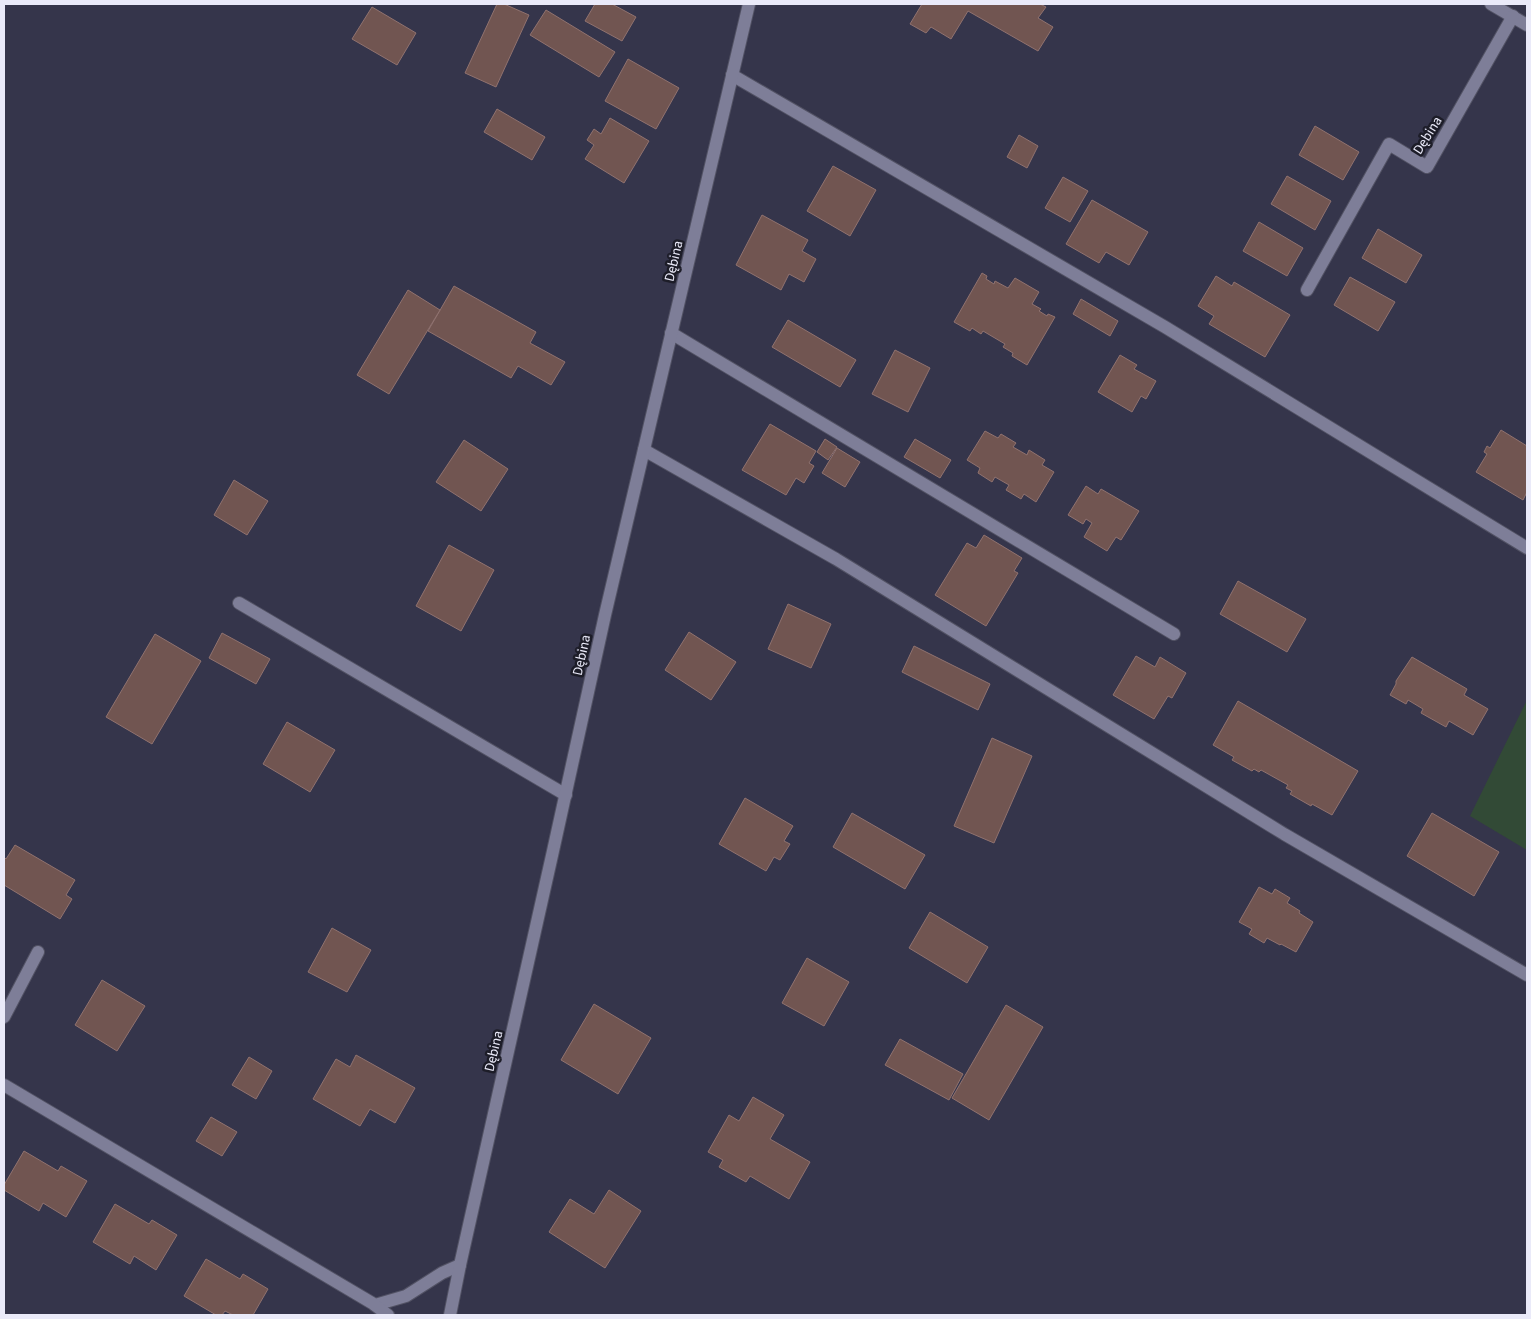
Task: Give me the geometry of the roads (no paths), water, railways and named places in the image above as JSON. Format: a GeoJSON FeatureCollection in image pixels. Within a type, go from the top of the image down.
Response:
{"type":"FeatureCollection","features":[{"type":"Feature","properties":{"kind":"street","name":"Dębina"},"geometry":{"type":"LineString","coordinates":[[450,1315],[605,615],[749,4]]}},
{"type":"Feature","properties":{"kind":"street"},"geometry":{"type":"LineString","coordinates":[[1491,4],[1527,25]]}},
{"type":"Feature","properties":{"kind":"street","name":"Dębina"},"geometry":{"type":"LineString","coordinates":[[1307,290],[1389,144],[1427,167],[1513,16]]}},
{"type":"Feature","properties":{"kind":"street"},"geometry":{"type":"LineString","coordinates":[[732,75],[1198,346],[1527,548]]}},
{"type":"Feature","properties":{"kind":"street"},"geometry":{"type":"LineString","coordinates":[[671,334],[1174,634]]}},
{"type":"Feature","properties":{"kind":"street"},"geometry":{"type":"LineString","coordinates":[[644,450],[836,559],[1284,834],[1527,975]]}},
{"type":"Feature","properties":{"kind":"street"},"geometry":{"type":"LineString","coordinates":[[240,603],[566,795]]}},
{"type":"Feature","properties":{"kind":"street"},"geometry":{"type":"LineString","coordinates":[[4,1017],[38,952]]}},
{"type":"Feature","properties":{"kind":"street"},"geometry":{"type":"LineString","coordinates":[[4,1085],[375,1305],[388,1315]]}},
{"type":"Feature","properties":{"kind":"street"},"geometry":{"type":"LineString","coordinates":[[375,1305],[406,1296],[442,1273],[460,1265]]}}]}
